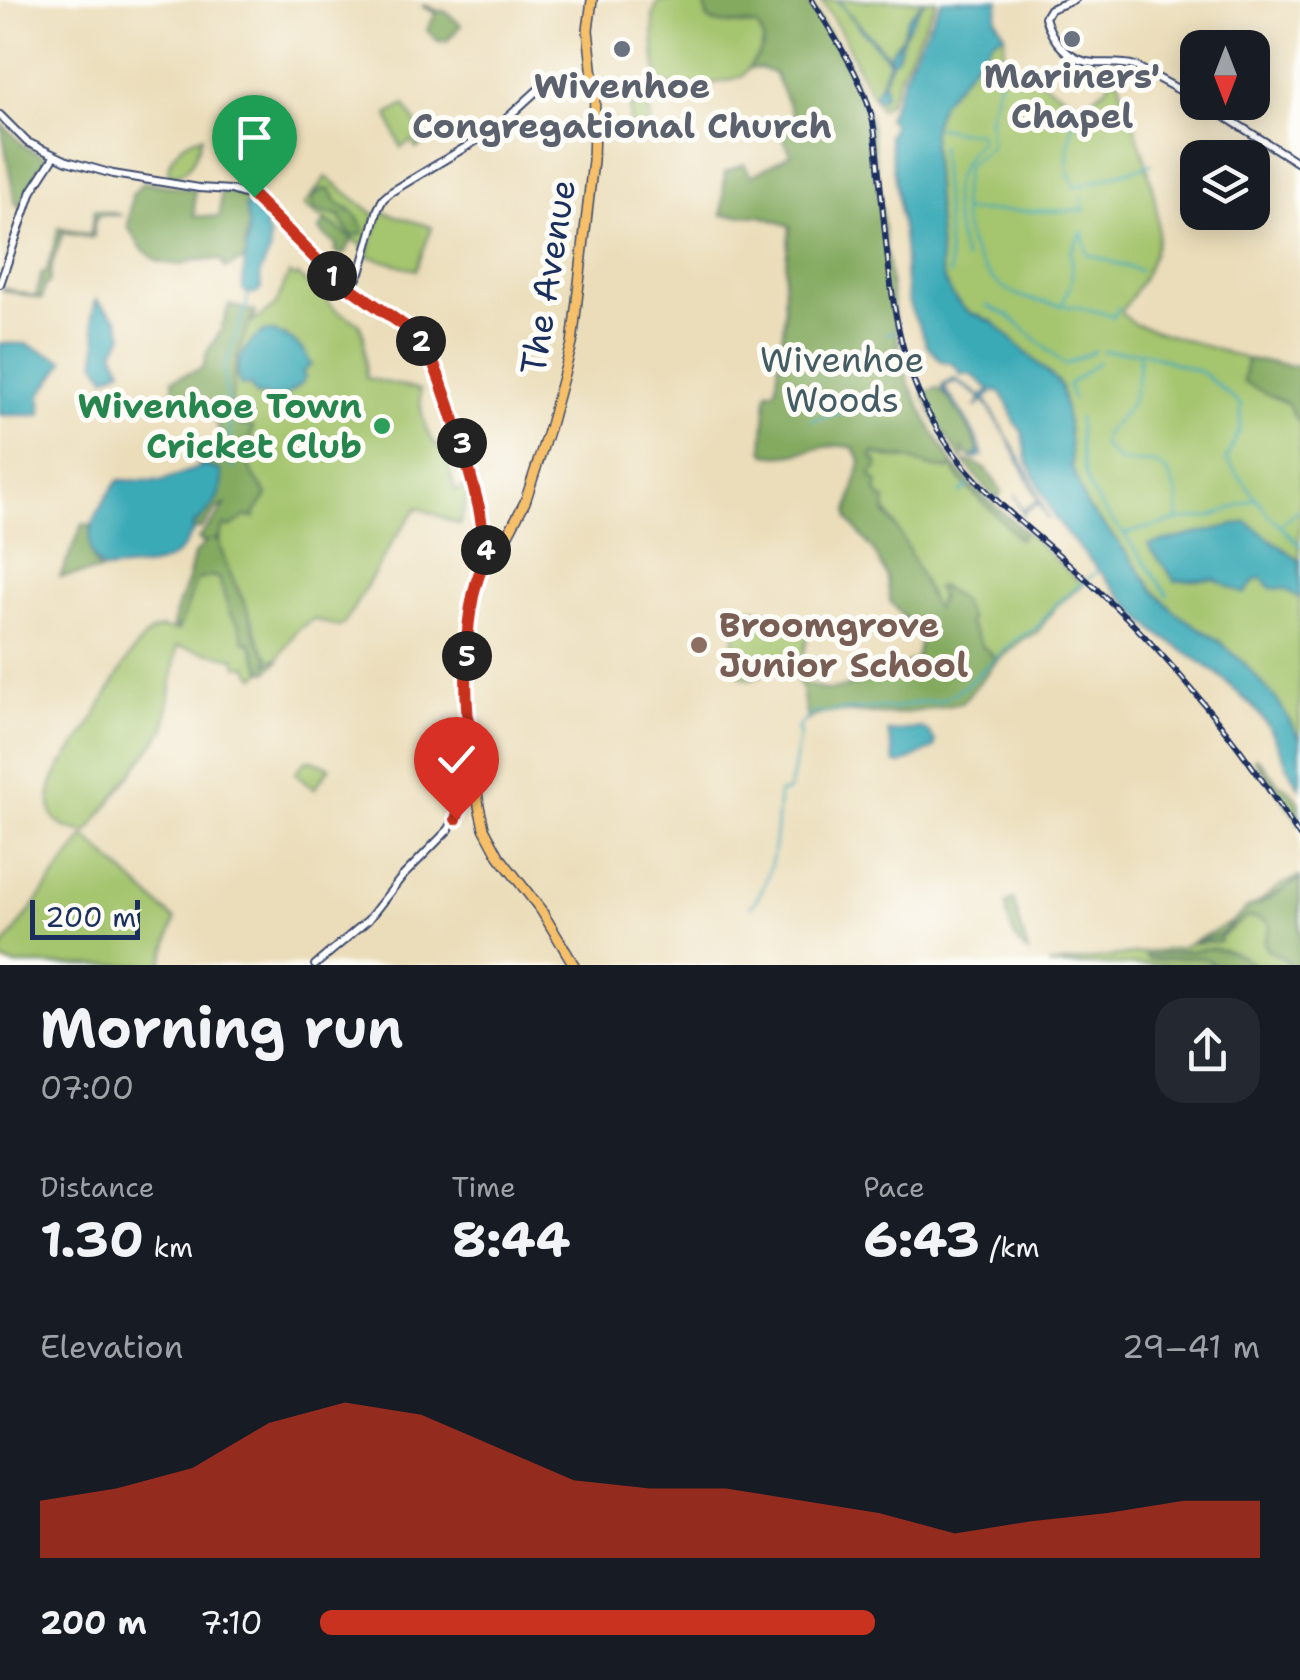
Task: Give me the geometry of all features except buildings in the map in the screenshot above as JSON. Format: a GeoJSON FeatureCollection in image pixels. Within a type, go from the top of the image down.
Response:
{"type":"FeatureCollection","features":[{"type":"Feature","properties":{"kind":"main road","name":"The Avenue"},"geometry":{"type":"LineString","coordinates":[[574,965],[490,842],[480,813],[469,735],[467,655],[472,607],[482,569],[521,510],[572,344],[592,173],[594,85],[588,30],[592,0]]}},
{"type":"Feature","properties":{"kind":"street"},"geometry":{"type":"LineString","coordinates":[[1074,0],[1046,11],[1044,17],[1051,35],[1063,49],[1093,64],[1136,66],[1180,90]]}},
{"type":"Feature","properties":{"kind":"street"},"geometry":{"type":"LineString","coordinates":[[351,290],[361,270],[378,208],[386,196],[494,130],[542,86],[594,85]]}},
{"type":"Feature","properties":{"kind":"street"},"geometry":{"type":"LineString","coordinates":[[0,115],[22,138],[54,156],[99,171],[231,190],[254,197],[322,266],[413,332],[431,356],[463,446],[489,553]]}},
{"type":"Feature","properties":{"kind":"street"},"geometry":{"type":"LineString","coordinates":[[1230,120],[1300,164]]}},
{"type":"Feature","properties":{"kind":"street"},"geometry":{"type":"LineString","coordinates":[[0,284],[32,192],[54,156]]}},
{"type":"Feature","properties":{"kind":"street"},"geometry":{"type":"LineString","coordinates":[[316,965],[368,920],[401,878],[450,829],[461,808],[469,766],[473,764]]}},
{"type":"Feature","properties":{"kind":"green space"},"geometry":{"type":"Polygon","coordinates":[[[659,0],[704,0],[708,19],[715,23],[757,26],[764,37],[761,52],[743,75],[731,80],[659,86],[653,13],[659,0]]]}},
{"type":"Feature","properties":{"kind":"green space","name":"Wivenhoe Woods"},"geometry":{"type":"Polygon","coordinates":[[[704,0],[806,0],[844,59],[866,108],[896,331],[908,382],[954,466],[936,468],[873,452],[877,469],[871,476],[878,483],[876,491],[885,499],[886,515],[906,544],[933,605],[936,608],[941,596],[936,588],[939,586],[959,599],[970,619],[968,623],[996,662],[962,703],[896,714],[827,713],[807,720],[792,665],[801,668],[804,683],[825,690],[836,689],[873,678],[916,658],[921,637],[890,601],[887,577],[875,553],[849,520],[861,462],[854,448],[831,446],[789,455],[766,454],[763,450],[767,394],[776,388],[784,323],[790,226],[761,216],[722,215],[725,172],[744,164],[751,176],[791,154],[781,133],[797,123],[774,73],[748,69],[763,44],[757,26],[708,19],[704,0]]]}},
{"type":"Feature","properties":{"kind":"green space"},"geometry":{"type":"Polygon","coordinates":[[[821,0],[937,0],[888,103],[880,109],[843,35],[821,0]]]}},
{"type":"Feature","properties":{"kind":"green space"},"geometry":{"type":"Polygon","coordinates":[[[999,0],[995,15],[1005,34],[1003,57],[1079,105],[1106,88],[1115,71],[1151,182],[1158,226],[1150,262],[1121,313],[1134,324],[1247,359],[1300,367],[1300,743],[1181,628],[1054,465],[945,315],[917,128],[999,0]]]}},
{"type":"Feature","properties":{"kind":"green space"},"geometry":{"type":"Polygon","coordinates":[[[424,5],[445,11],[461,25],[447,41],[438,41],[427,30],[436,13],[424,5]]]}},
{"type":"Feature","properties":{"kind":"green space"},"geometry":{"type":"Polygon","coordinates":[[[405,105],[427,141],[416,149],[412,141],[401,148],[388,115],[405,105]]]}},
{"type":"Feature","properties":{"kind":"green space"},"geometry":{"type":"Polygon","coordinates":[[[630,106],[650,107],[650,126],[630,126],[630,106]]]}},
{"type":"Feature","properties":{"kind":"green space"},"geometry":{"type":"Polygon","coordinates":[[[1,123],[24,146],[47,158],[30,183],[20,208],[15,203],[1,123]]]}},
{"type":"Feature","properties":{"kind":"green space"},"geometry":{"type":"Polygon","coordinates":[[[202,136],[189,167],[171,176],[168,171],[175,153],[190,140],[202,136]]]}},
{"type":"Feature","properties":{"kind":"green space"},"geometry":{"type":"Polygon","coordinates":[[[326,177],[375,215],[365,248],[304,206],[326,177]]]}},
{"type":"Feature","properties":{"kind":"green space"},"geometry":{"type":"Polygon","coordinates":[[[143,182],[195,190],[194,216],[220,217],[221,191],[252,200],[265,215],[259,218],[250,202],[245,208],[250,220],[243,261],[225,268],[221,260],[195,260],[182,265],[159,262],[141,248],[128,227],[132,195],[143,182]]]}},
{"type":"Feature","properties":{"kind":"green space"},"geometry":{"type":"Polygon","coordinates":[[[324,189],[331,190],[338,204],[353,211],[363,233],[351,234],[341,215],[316,211],[314,198],[324,189]]]}},
{"type":"Feature","properties":{"kind":"green space"},"geometry":{"type":"Polygon","coordinates":[[[95,210],[122,215],[98,215],[91,238],[63,232],[42,299],[3,290],[36,297],[59,228],[90,235],[95,210]]]}},
{"type":"Feature","properties":{"kind":"green space"},"geometry":{"type":"Polygon","coordinates":[[[381,211],[432,227],[416,270],[367,256],[381,211]]]}},
{"type":"Feature","properties":{"kind":"green space"},"geometry":{"type":"Polygon","coordinates":[[[326,221],[353,239],[343,255],[334,251],[337,246],[319,230],[326,221]]]}},
{"type":"Feature","properties":{"kind":"green space"},"geometry":{"type":"Polygon","coordinates":[[[289,274],[298,275],[337,311],[359,323],[364,336],[366,378],[420,390],[424,423],[450,461],[455,491],[467,488],[468,493],[460,525],[418,507],[344,624],[339,627],[314,619],[297,630],[279,658],[269,665],[223,561],[219,541],[223,525],[250,518],[267,495],[251,473],[240,425],[232,420],[232,380],[247,326],[275,306],[289,274]],[[285,335],[250,385],[256,395],[282,397],[301,384],[301,372],[311,365],[301,348],[285,335]]]}},
{"type":"Feature","properties":{"kind":"green space"},"geometry":{"type":"Polygon","coordinates":[[[229,305],[256,312],[237,360],[231,412],[232,419],[240,425],[253,427],[247,452],[251,472],[267,495],[255,518],[246,516],[230,528],[224,525],[214,540],[219,541],[259,641],[269,656],[268,664],[274,659],[279,661],[267,672],[250,642],[244,642],[219,579],[212,576],[197,580],[178,629],[173,627],[194,555],[208,540],[198,539],[225,505],[201,529],[193,529],[212,505],[222,477],[197,462],[223,461],[223,438],[214,409],[205,402],[194,408],[174,404],[173,379],[203,368],[229,305]]]}},
{"type":"Feature","properties":{"kind":"green space"},"geometry":{"type":"Polygon","coordinates":[[[1247,359],[1300,367],[1300,421],[1288,404],[1243,382],[1247,359]]]}},
{"type":"Feature","properties":{"kind":"green space"},"geometry":{"type":"Polygon","coordinates":[[[937,388],[957,408],[972,434],[979,452],[971,458],[961,447],[965,453],[962,460],[935,420],[923,393],[937,388]]]}},
{"type":"Feature","properties":{"kind":"green space"},"geometry":{"type":"Polygon","coordinates":[[[872,452],[950,470],[954,466],[965,485],[1015,536],[1020,539],[1024,531],[1083,585],[1057,605],[1037,632],[996,662],[984,649],[958,599],[943,587],[936,609],[933,605],[872,482],[872,452]]]}},
{"type":"Feature","properties":{"kind":"green space"},"geometry":{"type":"Polygon","coordinates":[[[964,462],[977,464],[986,471],[1001,491],[999,498],[992,495],[964,462]]]}},
{"type":"Feature","properties":{"kind":"green space"},"geometry":{"type":"Polygon","coordinates":[[[956,468],[1024,531],[1020,539],[959,478],[956,468]]]}},
{"type":"Feature","properties":{"kind":"green space"},"geometry":{"type":"Polygon","coordinates":[[[83,524],[91,525],[92,556],[101,571],[60,577],[83,524]]]}},
{"type":"Feature","properties":{"kind":"green space"},"geometry":{"type":"Polygon","coordinates":[[[219,578],[230,614],[263,672],[255,677],[247,666],[237,667],[235,658],[177,646],[165,729],[87,833],[58,823],[51,812],[51,786],[121,670],[149,634],[163,628],[178,631],[197,580],[219,578]]]}},
{"type":"Feature","properties":{"kind":"green space"},"geometry":{"type":"Polygon","coordinates":[[[737,605],[810,623],[801,668],[770,660],[761,675],[750,679],[740,676],[742,668],[729,664],[737,605]]]}},
{"type":"Feature","properties":{"kind":"green space"},"geometry":{"type":"Polygon","coordinates":[[[1257,757],[1298,801],[1300,823],[1254,759],[1257,757]]]}},
{"type":"Feature","properties":{"kind":"green space"},"geometry":{"type":"Polygon","coordinates":[[[306,760],[330,767],[314,789],[295,773],[306,760]]]}},
{"type":"Feature","properties":{"kind":"green space"},"geometry":{"type":"Polygon","coordinates":[[[85,836],[175,920],[161,965],[15,965],[0,960],[0,952],[85,836]]]}},
{"type":"Feature","properties":{"kind":"green space"},"geometry":{"type":"Polygon","coordinates":[[[1300,877],[1300,965],[1048,965],[1179,948],[1234,921],[1281,885],[1300,877]]]}},
{"type":"Feature","properties":{"kind":"green space"},"geometry":{"type":"Polygon","coordinates":[[[1300,879],[1300,965],[1290,965],[1267,950],[1264,942],[1270,926],[1257,918],[1247,917],[1220,941],[1190,943],[1222,933],[1247,908],[1300,879]]]}},
{"type":"Feature","properties":{"kind":"green space"},"geometry":{"type":"Polygon","coordinates":[[[1013,899],[1028,953],[1010,925],[1006,904],[1013,899]]]}},
{"type":"Feature","properties":{"kind":"green space"},"geometry":{"type":"Polygon","coordinates":[[[1210,948],[1233,952],[1253,965],[1215,965],[1195,957],[1149,960],[1145,956],[1210,948]]]}},
{"type":"Feature","properties":{"kind":"water"},"geometry":{"type":"Polygon","coordinates":[[[837,0],[890,58],[908,18],[924,0],[891,61],[883,81],[882,99],[874,94],[889,61],[837,0]]]}},
{"type":"Feature","properties":{"kind":"water"},"geometry":{"type":"Polygon","coordinates":[[[942,0],[999,0],[996,19],[1005,34],[993,40],[941,103],[933,126],[941,269],[946,284],[967,311],[992,321],[1057,381],[1068,425],[1072,467],[1086,505],[1155,592],[1176,613],[1244,663],[1278,701],[1300,739],[1300,788],[1257,711],[1218,674],[1142,619],[1066,533],[1027,460],[1023,433],[1001,393],[994,391],[985,399],[1004,431],[985,402],[976,408],[981,398],[956,381],[944,387],[968,424],[942,388],[955,379],[982,397],[990,389],[972,375],[960,374],[954,365],[942,362],[926,344],[912,312],[888,136],[893,125],[887,118],[912,57],[942,0]]]}},
{"type":"Feature","properties":{"kind":"water"},"geometry":{"type":"Polygon","coordinates":[[[249,201],[259,218],[265,215],[273,223],[265,230],[270,252],[260,273],[261,289],[248,294],[243,289],[248,227],[245,208],[249,201]]]}},
{"type":"Feature","properties":{"kind":"water"},"geometry":{"type":"Polygon","coordinates":[[[96,300],[118,319],[123,335],[114,351],[122,369],[106,377],[96,361],[92,316],[96,300]]]}},
{"type":"Feature","properties":{"kind":"water"},"geometry":{"type":"Polygon","coordinates":[[[267,331],[294,342],[311,365],[302,372],[305,377],[301,384],[282,398],[256,395],[250,385],[241,386],[238,378],[243,354],[253,340],[267,331]]]}},
{"type":"Feature","properties":{"kind":"water"},"geometry":{"type":"Polygon","coordinates":[[[0,343],[26,344],[65,361],[41,394],[41,415],[0,415],[0,343]]]}},
{"type":"Feature","properties":{"kind":"water"},"geometry":{"type":"Polygon","coordinates":[[[1006,435],[1030,476],[1048,520],[1039,503],[1024,511],[1024,516],[1015,494],[1022,511],[1039,500],[1006,435]]]}},
{"type":"Feature","properties":{"kind":"water"},"geometry":{"type":"Polygon","coordinates":[[[202,466],[220,470],[221,487],[215,502],[192,526],[194,530],[179,552],[154,565],[105,570],[95,560],[90,537],[93,525],[119,480],[162,481],[202,466]]]}},
{"type":"Feature","properties":{"kind":"water"},"geometry":{"type":"Polygon","coordinates":[[[1247,522],[1300,561],[1300,598],[1285,589],[1271,588],[1262,578],[1255,580],[1244,594],[1214,579],[1175,581],[1148,545],[1247,522]]]}},
{"type":"Feature","properties":{"kind":"water"},"geometry":{"type":"Polygon","coordinates":[[[921,728],[935,741],[934,748],[901,764],[895,763],[888,732],[921,728]]]}},
{"type":"Feature","properties":{"kind":"waterway"},"geometry":{"type":"LineString","coordinates":[[1004,65],[989,116],[991,147],[966,166],[962,205],[973,250],[989,275],[1029,299],[1113,317],[1119,307]]}},
{"type":"Feature","properties":{"kind":"waterway"},"geometry":{"type":"LineString","coordinates":[[1079,106],[1068,157],[1076,187],[1152,164]]}},
{"type":"Feature","properties":{"kind":"waterway"},"geometry":{"type":"LineString","coordinates":[[937,127],[979,133],[979,141],[962,165],[953,190],[955,221],[965,260]]}},
{"type":"Feature","properties":{"kind":"waterway"},"geometry":{"type":"LineString","coordinates":[[940,146],[950,275]]}},
{"type":"Feature","properties":{"kind":"waterway"},"geometry":{"type":"LineString","coordinates":[[964,211],[1084,211],[1081,196]]}},
{"type":"Feature","properties":{"kind":"waterway"},"geometry":{"type":"LineString","coordinates":[[1063,302],[1072,280],[1071,251],[1082,232],[1087,254],[1140,271]]}},
{"type":"Feature","properties":{"kind":"waterway"},"geometry":{"type":"LineString","coordinates":[[233,469],[224,370],[248,294]]}},
{"type":"Feature","properties":{"kind":"waterway"},"geometry":{"type":"LineString","coordinates":[[987,306],[1009,316],[1065,365],[1094,351]]}},
{"type":"Feature","properties":{"kind":"waterway"},"geometry":{"type":"LineString","coordinates":[[887,334],[894,332]]}},
{"type":"Feature","properties":{"kind":"waterway"},"geometry":{"type":"LineString","coordinates":[[1103,351],[1143,352],[1203,373],[1241,405],[1240,429],[1226,459],[1269,515],[1300,545]]}},
{"type":"Feature","properties":{"kind":"waterway"},"geometry":{"type":"LineString","coordinates":[[1139,352],[1133,398],[1104,434],[1103,446],[1120,462],[1155,463],[1168,473],[1178,497],[1178,520],[1124,534],[1168,595]]}},
{"type":"Feature","properties":{"kind":"waterway"},"geometry":{"type":"LineString","coordinates":[[1073,400],[1068,385],[1098,362]]}},
{"type":"Feature","properties":{"kind":"waterway"},"geometry":{"type":"LineString","coordinates":[[866,408],[895,403]]}},
{"type":"Feature","properties":{"kind":"waterway"},"geometry":{"type":"LineString","coordinates":[[812,420],[859,408]]}},
{"type":"Feature","properties":{"kind":"waterway"},"geometry":{"type":"LineString","coordinates":[[1078,418],[1087,480],[1099,504],[1123,533]]}},
{"type":"Feature","properties":{"kind":"waterway"},"geometry":{"type":"LineString","coordinates":[[960,493],[968,486]]}},
{"type":"Feature","properties":{"kind":"waterway"},"geometry":{"type":"LineString","coordinates":[[1181,520],[1211,517],[1254,499]]}},
{"type":"Feature","properties":{"kind":"waterway"},"geometry":{"type":"LineString","coordinates":[[1281,524],[1300,510]]}},
{"type":"Feature","properties":{"kind":"waterway"},"geometry":{"type":"LineString","coordinates":[[750,907],[770,868],[779,793],[789,791],[800,733],[797,729],[808,717],[816,713],[890,709],[946,698],[964,687],[1017,639],[1038,627],[1055,605],[1099,570]]}},
{"type":"Feature","properties":{"kind":"railway"},"geometry":{"type":"LineString","coordinates":[[812,0],[847,59],[873,122],[898,328],[927,411],[954,454],[986,490],[1126,617],[1173,668],[1219,722],[1300,837]]}},
{"type":"Feature","properties":{"kind":"place","name":"Mariners' Chapel"},"geometry":{"type":"Point","coordinates":[1072,39]}},
{"type":"Feature","properties":{"kind":"place","name":"Wivenhoe Congregational Church"},"geometry":{"type":"Point","coordinates":[622,49]}},
{"type":"Feature","properties":{"kind":"place","name":"Wivenhoe Town Cricket Club"},"geometry":{"type":"Point","coordinates":[382,426]}},
{"type":"Feature","properties":{"kind":"place","name":"Broomgrove Junior School"},"geometry":{"type":"Point","coordinates":[699,645]}},
{"type":"Feature","properties":{"kind":"route"},"geometry":{"type":"LineString","coordinates":[[254,197],[342,284],[413,332],[423,343],[436,367],[460,434],[489,553],[472,607],[467,677],[473,764],[469,766],[456,819]]}}]}
